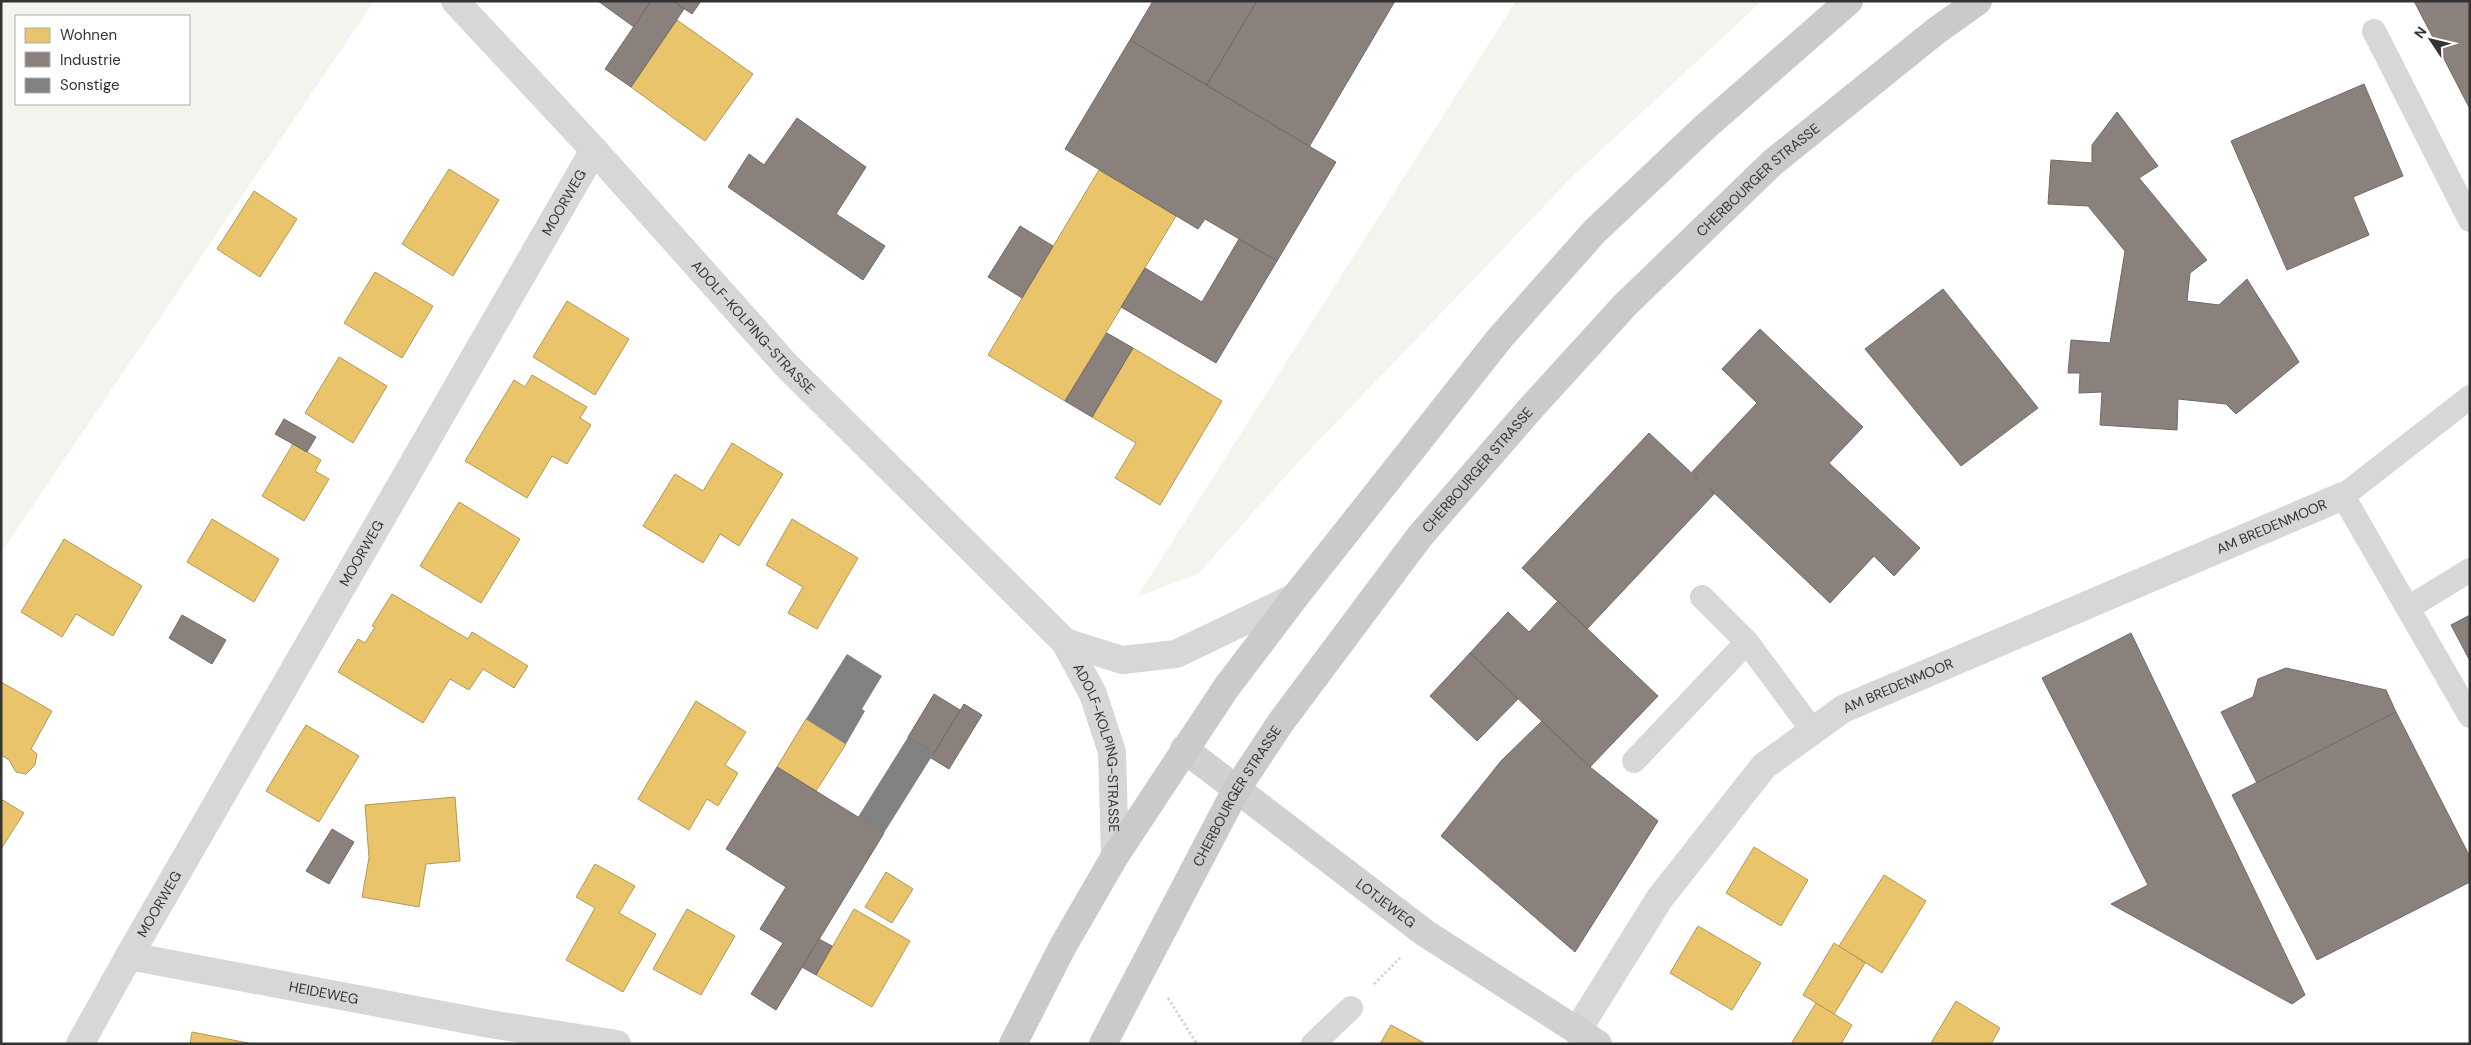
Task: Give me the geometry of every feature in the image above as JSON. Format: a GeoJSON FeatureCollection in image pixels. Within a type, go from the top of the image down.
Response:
{"type":"FeatureCollection","features":[{"type":"Feature","properties":{"kind":"main road"},"geometry":{"type":"LineString","coordinates":[[1013,1044],[1063,946],[1115,856],[1226,688],[1294,597],[1500,338],[1594,232],[1705,128],[1849,1]]}},
{"type":"Feature","properties":{"kind":"main road"},"geometry":{"type":"LineString","coordinates":[[1936,31],[1962,1]]}},
{"type":"Feature","properties":{"kind":"main road","name":"CHERBOURGER STRASSE"},"geometry":{"type":"LineString","coordinates":[[1103,1044],[1145,960],[1236,790],[1280,722],[1420,536],[1625,305],[1772,163],[1936,31],[1978,1]]}},
{"type":"Feature","properties":{"kind":"street","name":"ADOLF-KOLPING-STRASSE"},"geometry":{"type":"LineString","coordinates":[[455,1],[594,150],[786,365],[1065,642],[1093,694],[1112,752],[1115,856]]}},
{"type":"Feature","properties":{"kind":"street","name":"MOORWEG"},"geometry":{"type":"LineString","coordinates":[[129,956],[594,150]]}},
{"type":"Feature","properties":{"kind":"street","name":"AM BREDENMOOR"},"geometry":{"type":"LineString","coordinates":[[1587,1038],[1660,898],[1764,766],[1843,710],[2343,496]]}},
{"type":"Feature","properties":{"kind":"street","name":"ADOLF-KOLPING-STRASSE"},"geometry":{"type":"LineString","coordinates":[[1065,642],[1122,660],[1176,654],[1294,597]]}},
{"type":"Feature","properties":{"kind":"street","name":"LOTJEWEG"},"geometry":{"type":"LineString","coordinates":[[1184,749],[1425,932],[1587,1038]]}},
{"type":"Feature","properties":{"kind":"street"},"geometry":{"type":"LineString","coordinates":[[80,1044],[129,956]]}},
{"type":"Feature","properties":{"kind":"street","name":"HEIDEWEG"},"geometry":{"type":"LineString","coordinates":[[129,956],[490,1024],[616,1044]]}},
{"type":"Feature","properties":{"kind":"lane"},"geometry":{"type":"LineString","coordinates":[[2374,31],[2470,220]]}},
{"type":"Feature","properties":{"kind":"lane"},"geometry":{"type":"LineString","coordinates":[[2470,397],[2343,496],[2470,716]]}},
{"type":"Feature","properties":{"kind":"lane"},"geometry":{"type":"LineString","coordinates":[[2408,608],[2470,570]]}},
{"type":"Feature","properties":{"kind":"lane"},"geometry":{"type":"LineString","coordinates":[[1702,597],[1747,642],[1813,731]]}},
{"type":"Feature","properties":{"kind":"lane"},"geometry":{"type":"LineString","coordinates":[[1634,761],[1747,642]]}},
{"type":"Feature","properties":{"kind":"lane"},"geometry":{"type":"LineString","coordinates":[[1313,1044],[1351,1008]]}},
{"type":"Feature","properties":{"kind":"path"},"geometry":{"type":"LineString","coordinates":[[1351,1008],[1425,932]]}},
{"type":"Feature","properties":{"kind":"path"},"geometry":{"type":"LineString","coordinates":[[1145,960],[1197,1044]]}},
{"type":"Feature","properties":{"kind":"shaded area"},"geometry":{"type":"Polygon","coordinates":[[[1,1],[374,1],[1,553],[1,1]]]}},
{"type":"Feature","properties":{"kind":"shaded area"},"geometry":{"type":"Polygon","coordinates":[[[1516,1],[1762,1],[1571,178],[1301,459],[1198,574],[1137,597],[1516,1]]]}},
{"type":"Feature","properties":{"kind":"building: Wohnen"},"geometry":{"type":"Polygon","coordinates":[[[677,20],[753,74],[705,141],[631,87],[677,20]]]}},
{"type":"Feature","properties":{"kind":"building: Wohnen"},"geometry":{"type":"Polygon","coordinates":[[[449,169],[499,200],[453,276],[402,244],[449,169]]]}},
{"type":"Feature","properties":{"kind":"building: Wohnen"},"geometry":{"type":"Polygon","coordinates":[[[1099,170],[1176,216],[1065,401],[988,355],[1099,170]]]}},
{"type":"Feature","properties":{"kind":"building: Wohnen"},"geometry":{"type":"Polygon","coordinates":[[[254,191],[297,219],[260,277],[217,249],[254,191]]]}},
{"type":"Feature","properties":{"kind":"building: Wohnen"},"geometry":{"type":"Polygon","coordinates":[[[375,272],[433,306],[402,358],[344,323],[375,272]]]}},
{"type":"Feature","properties":{"kind":"building: Wohnen"},"geometry":{"type":"Polygon","coordinates":[[[567,301],[629,339],[595,395],[533,357],[567,301]]]}},
{"type":"Feature","properties":{"kind":"building: Wohnen"},"geometry":{"type":"Polygon","coordinates":[[[1133,348],[1222,401],[1160,505],[1115,478],[1136,443],[1092,417],[1133,348]]]}},
{"type":"Feature","properties":{"kind":"building: Wohnen"},"geometry":{"type":"Polygon","coordinates":[[[339,357],[387,386],[353,443],[305,413],[339,357]]]}},
{"type":"Feature","properties":{"kind":"building: Wohnen"},"geometry":{"type":"Polygon","coordinates":[[[532,375],[587,407],[580,418],[591,425],[567,464],[552,456],[527,498],[465,461],[514,380],[525,387],[532,375]]]}},
{"type":"Feature","properties":{"kind":"building: Wohnen"},"geometry":{"type":"Polygon","coordinates":[[[732,443],[783,474],[739,546],[720,534],[703,563],[643,526],[675,474],[703,491],[732,443]]]}},
{"type":"Feature","properties":{"kind":"building: Wohnen"},"geometry":{"type":"Polygon","coordinates":[[[293,444],[321,460],[315,471],[329,479],[304,521],[262,496],[293,444]]]}},
{"type":"Feature","properties":{"kind":"building: Wohnen"},"geometry":{"type":"Polygon","coordinates":[[[459,502],[520,539],[481,603],[420,566],[459,502]]]}},
{"type":"Feature","properties":{"kind":"building: Wohnen"},"geometry":{"type":"Polygon","coordinates":[[[212,519],[279,559],[254,602],[187,562],[212,519]]]}},
{"type":"Feature","properties":{"kind":"building: Wohnen"},"geometry":{"type":"Polygon","coordinates":[[[792,519],[858,558],[817,629],[788,613],[803,587],[766,565],[792,519]]]}},
{"type":"Feature","properties":{"kind":"building: Wohnen"},"geometry":{"type":"Polygon","coordinates":[[[64,539],[142,586],[113,636],[76,614],[62,637],[21,612],[64,539]]]}},
{"type":"Feature","properties":{"kind":"building: Wohnen"},"geometry":{"type":"Polygon","coordinates":[[[392,594],[468,639],[472,632],[528,666],[514,688],[483,669],[469,690],[450,679],[423,723],[338,672],[358,639],[365,643],[375,627],[372,626],[392,594]]]}},
{"type":"Feature","properties":{"kind":"building: Wohnen"},"geometry":{"type":"Polygon","coordinates":[[[1,682],[52,711],[31,749],[37,754],[35,765],[26,774],[16,772],[9,760],[1,755],[1,682]]]}},
{"type":"Feature","properties":{"kind":"building: Wohnen"},"geometry":{"type":"Polygon","coordinates":[[[696,701],[746,732],[725,765],[738,773],[718,806],[707,799],[689,830],[638,799],[696,701]]]}},
{"type":"Feature","properties":{"kind":"building: Wohnen"},"geometry":{"type":"Polygon","coordinates":[[[806,719],[846,744],[816,791],[777,767],[806,719]]]}},
{"type":"Feature","properties":{"kind":"building: Wohnen"},"geometry":{"type":"Polygon","coordinates":[[[306,725],[359,756],[319,822],[266,791],[306,725]]]}},
{"type":"Feature","properties":{"kind":"building: Wohnen"},"geometry":{"type":"Polygon","coordinates":[[[455,797],[460,861],[426,864],[419,907],[362,897],[369,858],[365,805],[455,797]]]}},
{"type":"Feature","properties":{"kind":"building: Wohnen"},"geometry":{"type":"Polygon","coordinates":[[[1,799],[24,813],[1,849],[1,799]]]}},
{"type":"Feature","properties":{"kind":"building: Wohnen"},"geometry":{"type":"Polygon","coordinates":[[[1754,847],[1808,880],[1781,926],[1726,893],[1754,847]]]}},
{"type":"Feature","properties":{"kind":"building: Wohnen"},"geometry":{"type":"Polygon","coordinates":[[[595,864],[635,886],[619,913],[656,934],[623,992],[566,960],[595,908],[576,897],[595,864]]]}},
{"type":"Feature","properties":{"kind":"building: Wohnen"},"geometry":{"type":"Polygon","coordinates":[[[886,872],[913,889],[892,923],[865,907],[886,872]]]}},
{"type":"Feature","properties":{"kind":"building: Wohnen"},"geometry":{"type":"Polygon","coordinates":[[[1884,875],[1926,901],[1882,973],[1839,946],[1884,875]]]}},
{"type":"Feature","properties":{"kind":"building: Wohnen"},"geometry":{"type":"Polygon","coordinates":[[[687,909],[735,936],[701,995],[653,969],[687,909]]]}},
{"type":"Feature","properties":{"kind":"building: Wohnen"},"geometry":{"type":"Polygon","coordinates":[[[854,909],[910,941],[872,1007],[816,975],[854,909]]]}},
{"type":"Feature","properties":{"kind":"building: Wohnen"},"geometry":{"type":"Polygon","coordinates":[[[1698,926],[1761,963],[1732,1010],[1670,973],[1698,926]]]}},
{"type":"Feature","properties":{"kind":"building: Wohnen"},"geometry":{"type":"Polygon","coordinates":[[[1834,943],[1865,963],[1834,1014],[1803,995],[1834,943]]]}},
{"type":"Feature","properties":{"kind":"building: Wohnen"},"geometry":{"type":"Polygon","coordinates":[[[1956,1001],[2000,1028],[1991,1044],[1931,1043],[1956,1001]]]}},
{"type":"Feature","properties":{"kind":"building: Wohnen"},"geometry":{"type":"Polygon","coordinates":[[[1816,1003],[1852,1025],[1841,1044],[1791,1044],[1816,1003]]]}},
{"type":"Feature","properties":{"kind":"building: Wohnen"},"geometry":{"type":"Polygon","coordinates":[[[1391,1025],[1426,1044],[1380,1044],[1391,1025]]]}},
{"type":"Feature","properties":{"kind":"building: Wohnen"},"geometry":{"type":"Polygon","coordinates":[[[192,1032],[253,1044],[190,1044],[192,1032]]]}},
{"type":"Feature","properties":{"kind":"building: Industrie"},"geometry":{"type":"Polygon","coordinates":[[[598,1],[651,1],[634,27],[598,1]]]}},
{"type":"Feature","properties":{"kind":"building: Industrie"},"geometry":{"type":"Polygon","coordinates":[[[651,1],[673,1],[684,9],[631,87],[605,69],[651,1]]]}},
{"type":"Feature","properties":{"kind":"building: Industrie"},"geometry":{"type":"Polygon","coordinates":[[[673,1],[701,1],[692,14],[673,1]]]}},
{"type":"Feature","properties":{"kind":"building: Industrie"},"geometry":{"type":"Polygon","coordinates":[[[1153,1],[1257,1],[1207,85],[1130,40],[1153,1]]]}},
{"type":"Feature","properties":{"kind":"building: Industrie"},"geometry":{"type":"Polygon","coordinates":[[[1257,1],[1395,1],[1309,147],[1207,85],[1257,1]]]}},
{"type":"Feature","properties":{"kind":"building: Industrie"},"geometry":{"type":"Polygon","coordinates":[[[2414,1],[2470,1],[2470,109],[2414,1]]]}},
{"type":"Feature","properties":{"kind":"building: Industrie"},"geometry":{"type":"Polygon","coordinates":[[[1130,40],[1336,162],[1277,261],[1205,219],[1198,229],[1065,149],[1130,40]]]}},
{"type":"Feature","properties":{"kind":"building: Industrie"},"geometry":{"type":"Polygon","coordinates":[[[2364,84],[2403,176],[2353,197],[2369,235],[2287,270],[2231,141],[2364,84]]]}},
{"type":"Feature","properties":{"kind":"building: Industrie"},"geometry":{"type":"Polygon","coordinates":[[[2117,112],[2158,166],[2139,178],[2207,260],[2190,273],[2187,301],[2219,305],[2247,279],[2299,362],[2236,414],[2226,404],[2178,399],[2177,430],[2100,425],[2102,392],[2079,393],[2080,373],[2068,373],[2071,340],[2110,343],[2125,251],[2088,206],[2048,204],[2051,160],[2092,163],[2092,145],[2117,112]]]}},
{"type":"Feature","properties":{"kind":"building: Industrie"},"geometry":{"type":"Polygon","coordinates":[[[797,118],[866,167],[836,214],[885,246],[863,280],[728,187],[749,154],[764,165],[797,118]]]}},
{"type":"Feature","properties":{"kind":"building: Industrie"},"geometry":{"type":"Polygon","coordinates":[[[1020,226],[1053,246],[1022,298],[988,277],[1020,226]]]}},
{"type":"Feature","properties":{"kind":"building: Industrie"},"geometry":{"type":"Polygon","coordinates":[[[1239,239],[1277,261],[1216,363],[1121,307],[1145,268],[1202,302],[1239,239]]]}},
{"type":"Feature","properties":{"kind":"building: Industrie"},"geometry":{"type":"Polygon","coordinates":[[[1943,289],[2038,408],[1961,466],[1865,349],[1943,289]]]}},
{"type":"Feature","properties":{"kind":"building: Industrie"},"geometry":{"type":"Polygon","coordinates":[[[1760,329],[1863,427],[1829,463],[1920,548],[1894,576],[1874,556],[1830,603],[1692,472],[1757,403],[1722,369],[1760,329]]]}},
{"type":"Feature","properties":{"kind":"building: Industrie"},"geometry":{"type":"Polygon","coordinates":[[[1107,333],[1133,348],[1092,417],[1065,401],[1107,333]]]}},
{"type":"Feature","properties":{"kind":"building: Industrie"},"geometry":{"type":"Polygon","coordinates":[[[284,419],[316,437],[307,452],[275,434],[284,419]]]}},
{"type":"Feature","properties":{"kind":"building: Industrie"},"geometry":{"type":"Polygon","coordinates":[[[1649,433],[1714,494],[1587,629],[1522,568],[1649,433]]]}},
{"type":"Feature","properties":{"kind":"building: Industrie"},"geometry":{"type":"Polygon","coordinates":[[[1558,601],[1658,696],[1590,767],[1470,653],[1508,612],[1529,632],[1558,601]]]}},
{"type":"Feature","properties":{"kind":"building: Industrie"},"geometry":{"type":"Polygon","coordinates":[[[182,615],[226,640],[212,664],[169,638],[182,615]]]}},
{"type":"Feature","properties":{"kind":"building: Industrie"},"geometry":{"type":"Polygon","coordinates":[[[2470,615],[2470,661],[2451,625],[2470,615]]]}},
{"type":"Feature","properties":{"kind":"building: Industrie"},"geometry":{"type":"Polygon","coordinates":[[[2131,633],[2305,995],[2292,1004],[2111,904],[2148,885],[2042,678],[2131,633]]]}},
{"type":"Feature","properties":{"kind":"building: Industrie"},"geometry":{"type":"Polygon","coordinates":[[[1470,653],[1518,699],[1477,741],[1430,696],[1470,653]]]}},
{"type":"Feature","properties":{"kind":"building: Industrie"},"geometry":{"type":"Polygon","coordinates":[[[2286,668],[2386,690],[2396,712],[2257,783],[2221,712],[2253,697],[2258,679],[2286,668]]]}},
{"type":"Feature","properties":{"kind":"building: Industrie"},"geometry":{"type":"Polygon","coordinates":[[[934,694],[960,710],[934,753],[908,737],[934,694]]]}},
{"type":"Feature","properties":{"kind":"building: Industrie"},"geometry":{"type":"Polygon","coordinates":[[[964,704],[982,715],[949,769],[931,758],[964,704]]]}},
{"type":"Feature","properties":{"kind":"building: Industrie"},"geometry":{"type":"Polygon","coordinates":[[[2396,712],[2470,857],[2470,882],[2317,960],[2232,795],[2396,712]]]}},
{"type":"Feature","properties":{"kind":"building: Industrie"},"geometry":{"type":"Polygon","coordinates":[[[1542,721],[1590,767],[1658,821],[1575,952],[1441,836],[1501,761],[1542,721]]]}},
{"type":"Feature","properties":{"kind":"building: Industrie"},"geometry":{"type":"Polygon","coordinates":[[[777,767],[884,833],[776,1010],[751,994],[783,943],[760,929],[786,887],[726,849],[777,767]]]}},
{"type":"Feature","properties":{"kind":"building: Industrie"},"geometry":{"type":"Polygon","coordinates":[[[332,829],[354,842],[329,884],[306,871],[332,829]]]}},
{"type":"Feature","properties":{"kind":"building: Industrie"},"geometry":{"type":"Polygon","coordinates":[[[819,939],[832,946],[816,975],[802,967],[819,939]]]}},
{"type":"Feature","properties":{"kind":"building: Sonstige"},"geometry":{"type":"Polygon","coordinates":[[[847,654],[882,676],[862,709],[865,711],[846,744],[806,719],[847,654]]]}},
{"type":"Feature","properties":{"kind":"building: Sonstige"},"geometry":{"type":"Polygon","coordinates":[[[908,737],[934,753],[884,833],[858,817],[908,737]]]}}]}
